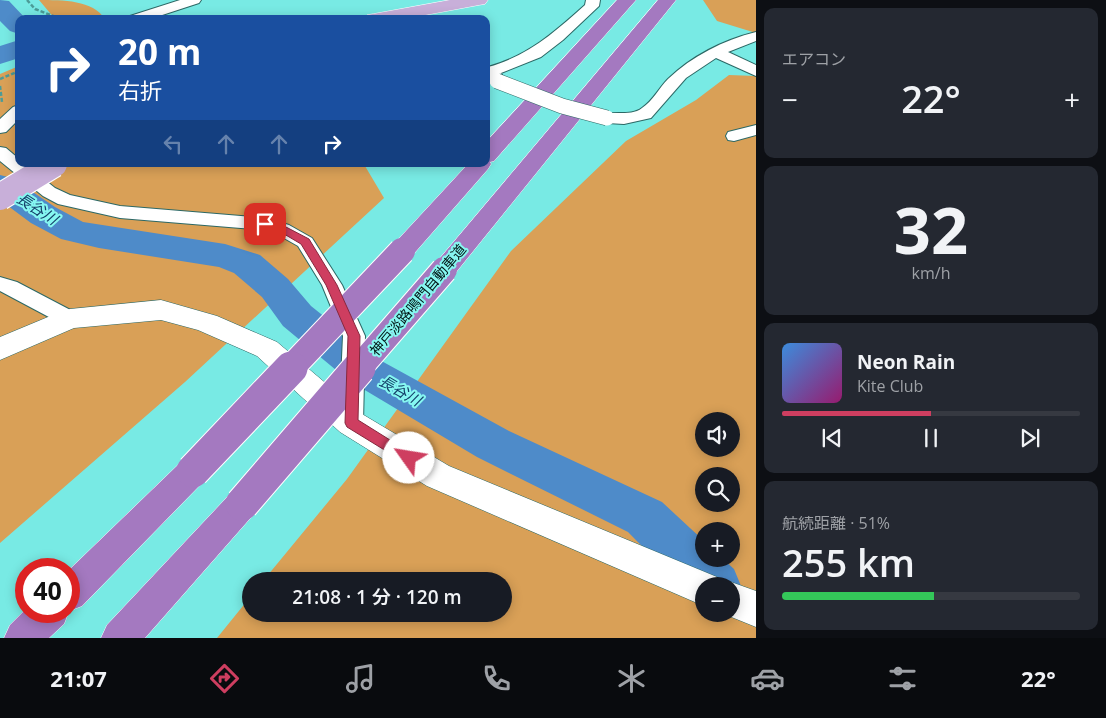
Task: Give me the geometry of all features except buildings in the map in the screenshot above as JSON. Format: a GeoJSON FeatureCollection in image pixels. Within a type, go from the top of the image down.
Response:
{"type":"FeatureCollection","features":[{"type":"Feature","properties":{"kind":"highway"},"geometry":{"type":"LineString","coordinates":[[490,152],[627,0]]}},
{"type":"Feature","properties":{"kind":"highway","name":"神戸淡路鳴門自動車道"},"geometry":{"type":"LineString","coordinates":[[120,638],[242,504],[444,270],[667,0]]}},
{"type":"Feature","properties":{"kind":"highway"},"geometry":{"type":"LineString","coordinates":[[80,583],[193,471],[402,250],[477,167]]}},
{"type":"Feature","properties":{"kind":"highway"},"geometry":{"type":"LineString","coordinates":[[23,638],[39,623]]}},
{"type":"Feature","properties":{"kind":"main road"},"geometry":{"type":"LineString","coordinates":[[395,15],[478,0]]}},
{"type":"Feature","properties":{"kind":"main road"},"geometry":{"type":"LineString","coordinates":[[0,197],[49,167]]}},
{"type":"Feature","properties":{"kind":"street"},"geometry":{"type":"LineString","coordinates":[[147,15],[194,0]]}},
{"type":"Feature","properties":{"kind":"street"},"geometry":{"type":"LineString","coordinates":[[593,0],[592,6],[535,56],[513,66],[493,70],[493,77],[497,81],[562,106],[607,118],[629,120],[648,114],[681,75],[716,52],[756,36]]}},
{"type":"Feature","properties":{"kind":"street"},"geometry":{"type":"LineString","coordinates":[[716,52],[756,71]]}},
{"type":"Feature","properties":{"kind":"street"},"geometry":{"type":"LineString","coordinates":[[0,128],[15,114]]}},
{"type":"Feature","properties":{"kind":"street"},"geometry":{"type":"LineString","coordinates":[[734,136],[756,130]]}},
{"type":"Feature","properties":{"kind":"street"},"geometry":{"type":"LineString","coordinates":[[0,152],[15,164]]}},
{"type":"Feature","properties":{"kind":"street"},"geometry":{"type":"LineString","coordinates":[[18,167],[49,192],[64,200],[120,212],[265,224],[282,229],[305,242],[332,285],[354,336],[351,423]]}},
{"type":"Feature","properties":{"kind":"street"},"geometry":{"type":"LineString","coordinates":[[0,284],[10,287],[70,319]]}},
{"type":"Feature","properties":{"kind":"street"},"geometry":{"type":"LineString","coordinates":[[0,350],[70,319],[161,310],[207,322],[267,349],[351,423],[438,476],[695,585]]}},
{"type":"Feature","properties":{"kind":"street"},"geometry":{"type":"LineString","coordinates":[[740,603],[756,609]]}},
{"type":"Feature","properties":{"kind":"path"},"geometry":{"type":"LineString","coordinates":[[27,0],[34,9],[50,15]]}},
{"type":"Feature","properties":{"kind":"path"},"geometry":{"type":"LineString","coordinates":[[0,79],[15,73]]}},
{"type":"Feature","properties":{"kind":"path"},"geometry":{"type":"LineString","coordinates":[[0,86],[3,101],[0,104]]}},
{"type":"Feature","properties":{"kind":"shaded area"},"geometry":{"type":"Polygon","coordinates":[[[39,0],[76,2],[93,8],[102,15],[52,15],[39,0]]]}},
{"type":"Feature","properties":{"kind":"shaded area"},"geometry":{"type":"Polygon","coordinates":[[[703,0],[756,0],[756,33],[717,21],[703,0]]]}},
{"type":"Feature","properties":{"kind":"shaded area"},"geometry":{"type":"Polygon","coordinates":[[[15,68],[15,167],[366,167],[384,198],[185,382],[0,543],[0,74],[15,68]]]}},
{"type":"Feature","properties":{"kind":"shaded area"},"geometry":{"type":"Polygon","coordinates":[[[729,75],[756,76],[756,638],[217,638],[242,607],[242,622],[512,622],[512,572],[270,572],[347,479],[511,251],[626,141],[696,100],[729,75]]]}},
{"type":"Feature","properties":{"kind":"waterway","name":"長谷川"},"geometry":{"type":"LineString","coordinates":[[0,6],[15,22]]}},
{"type":"Feature","properties":{"kind":"waterway","name":"長谷川"},"geometry":{"type":"LineString","coordinates":[[0,56],[15,50]]}},
{"type":"Feature","properties":{"kind":"waterway","name":"長谷川"},"geometry":{"type":"LineString","coordinates":[[0,185],[43,215],[73,231],[99,237],[225,256],[247,264],[275,288],[297,316],[362,369],[493,444],[645,517],[707,577]]}},
{"type":"Feature","properties":{"kind":"route"},"geometry":{"type":"LineString","coordinates":[[265,224],[282,229],[305,242],[332,285],[354,336],[351,423],[409,458]]}}]}
